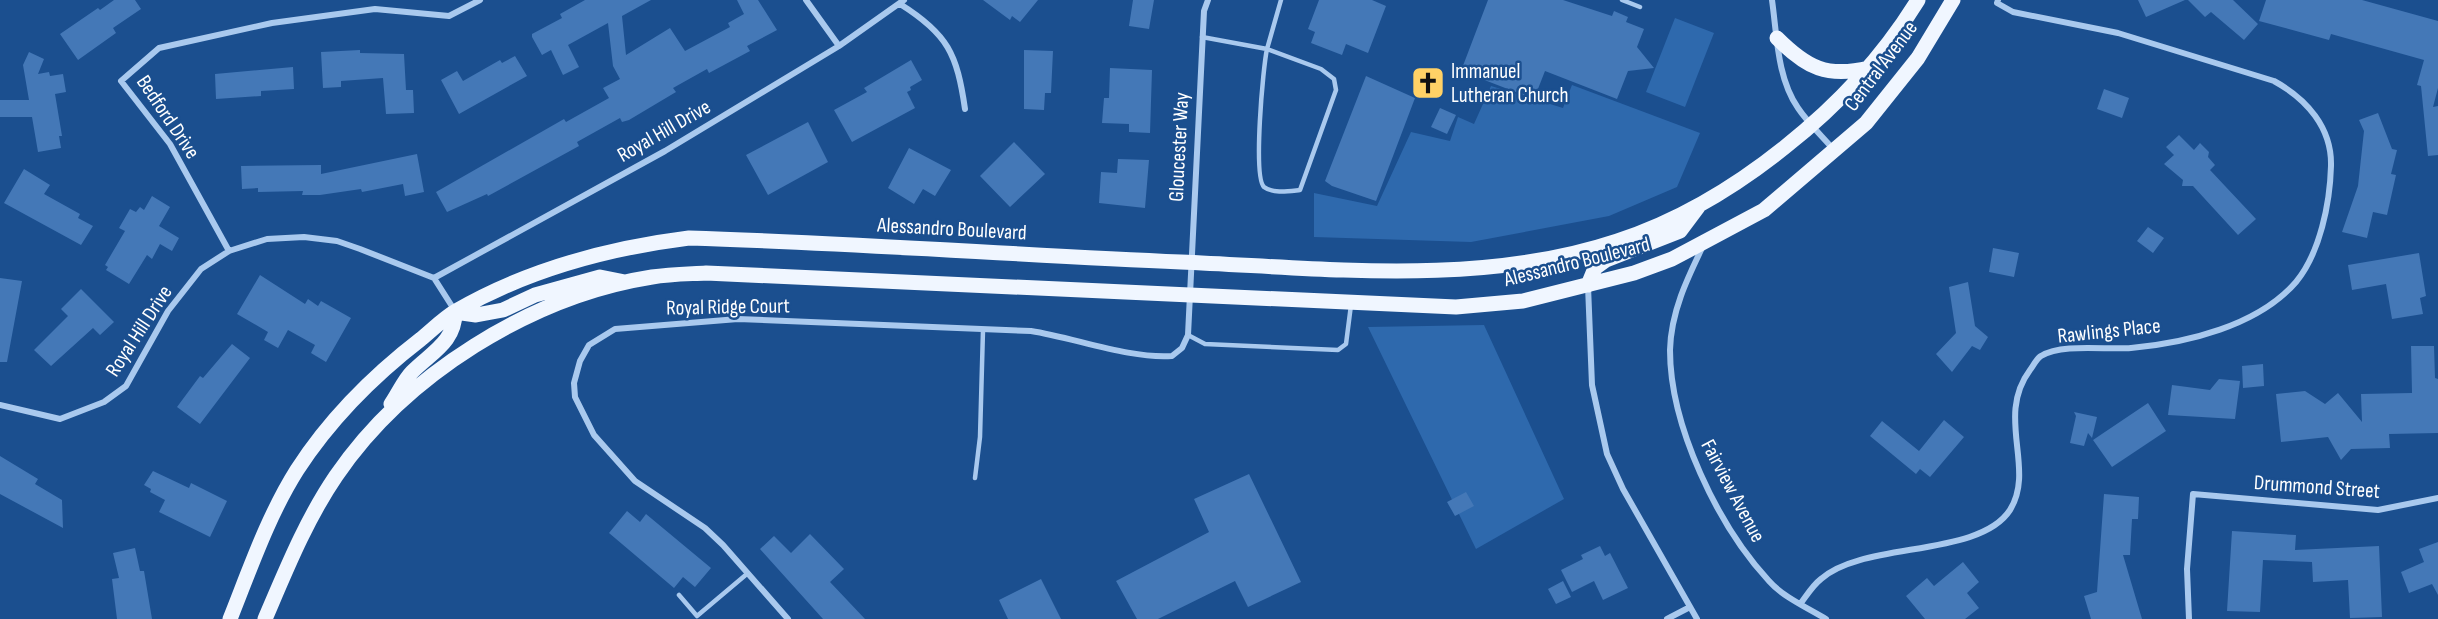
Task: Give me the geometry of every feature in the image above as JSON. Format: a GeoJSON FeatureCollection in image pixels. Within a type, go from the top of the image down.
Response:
{"type":"FeatureCollection","features":[{"type":"Feature","properties":{"kind":"main road","name":"Central Avenue"},"geometry":{"type":"LineString","coordinates":[[1812,126],[1892,42],[1918,0]]}},
{"type":"Feature","properties":{"kind":"main road","name":"Central Avenue"},"geometry":{"type":"LineString","coordinates":[[1836,151],[1866,123],[1911,67],[1953,0]]}},
{"type":"Feature","properties":{"kind":"main road"},"geometry":{"type":"LineString","coordinates":[[1778,38],[1801,60],[1823,71],[1853,72],[1869,68]]}},
{"type":"Feature","properties":{"kind":"main road","name":"Alessandro Boulevard"},"geometry":{"type":"LineString","coordinates":[[230,619],[272,516],[304,461],[357,393],[387,365],[455,312],[552,269],[595,254],[632,245],[688,238],[1191,262],[1429,270],[1503,266],[1580,252],[1619,241],[1698,207],[1758,169],[1812,126]]}},
{"type":"Feature","properties":{"kind":"main road","name":"Alessandro Boulevard"},"geometry":{"type":"LineString","coordinates":[[265,619],[311,518],[336,475],[382,419],[429,378],[470,349],[531,313],[629,283],[651,277],[706,273],[808,275],[1190,297],[1456,307],[1523,302],[1672,259],[1764,210],[1836,151]]}},
{"type":"Feature","properties":{"kind":"main road"},"geometry":{"type":"LineString","coordinates":[[1588,285],[1595,268],[1606,260],[1680,231],[1698,207]]}},
{"type":"Feature","properties":{"kind":"main road"},"geometry":{"type":"LineString","coordinates":[[382,419],[411,373],[448,340],[455,324],[455,312],[476,315],[502,310],[535,295],[600,277],[629,283]]}},
{"type":"Feature","properties":{"kind":"street","name":"Bedford Drive"},"geometry":{"type":"LineString","coordinates":[[229,251],[170,144],[121,81],[159,48],[261,25],[375,9],[449,16],[480,0]]}},
{"type":"Feature","properties":{"kind":"street"},"geometry":{"type":"LineString","coordinates":[[806,0],[839,46]]}},
{"type":"Feature","properties":{"kind":"street","name":"Gloucester Way"},"geometry":{"type":"LineString","coordinates":[[1190,297],[1202,37],[1204,11],[1208,0]]}},
{"type":"Feature","properties":{"kind":"street"},"geometry":{"type":"LineString","coordinates":[[1772,0],[1782,68],[1790,93],[1812,126],[1836,151]]}},
{"type":"Feature","properties":{"kind":"street","name":"Royal Hill Drive"},"geometry":{"type":"LineString","coordinates":[[0,405],[60,419],[104,402],[126,386],[168,311],[201,269],[229,251],[267,239],[304,237],[344,244],[434,278],[665,151],[839,46],[902,2]]}},
{"type":"Feature","properties":{"kind":"street"},"geometry":{"type":"LineString","coordinates":[[902,2],[946,41],[959,69],[965,109]]}},
{"type":"Feature","properties":{"kind":"street","name":"Rawlings Place"},"geometry":{"type":"LineString","coordinates":[[1801,603],[1822,578],[1851,563],[1971,536],[1997,524],[2010,509],[2017,490],[2019,471],[2013,414],[2020,382],[2040,356],[2072,348],[2130,348],[2216,330],[2261,311],[2270,304],[2296,282],[2315,248],[2330,189],[2331,157],[2326,133],[2311,108],[2292,91],[2274,81],[2118,33],[2013,12],[1998,2]]}},
{"type":"Feature","properties":{"kind":"street","name":"Fairview Avenue"},"geometry":{"type":"LineString","coordinates":[[1705,243],[1686,279],[1676,312],[1670,350],[1677,407],[1689,450],[1708,490],[1747,554],[1770,583],[1826,619]]}},
{"type":"Feature","properties":{"kind":"street"},"geometry":{"type":"LineString","coordinates":[[434,278],[455,312]]}},
{"type":"Feature","properties":{"kind":"street"},"geometry":{"type":"LineString","coordinates":[[1588,285],[1592,385],[1607,454],[1623,489],[1697,619]]}},
{"type":"Feature","properties":{"kind":"street"},"geometry":{"type":"LineString","coordinates":[[1188,335],[1190,297]]}},
{"type":"Feature","properties":{"kind":"street","name":"Royal Ridge Court"},"geometry":{"type":"LineString","coordinates":[[788,619],[705,528],[636,481],[594,435],[575,397],[574,384],[580,361],[589,345],[615,329],[738,319],[1031,331],[1065,336],[1158,357],[1172,356],[1182,348],[1188,335]]}},
{"type":"Feature","properties":{"kind":"street","name":"Drummond Street"},"geometry":{"type":"LineString","coordinates":[[2189,619],[2187,569],[2193,494],[2378,510],[2438,498]]}},
{"type":"Feature","properties":{"kind":"street"},"geometry":{"type":"LineString","coordinates":[[1667,619],[1690,607]]}},
{"type":"Feature","properties":{"kind":"lane"},"geometry":{"type":"LineString","coordinates":[[1202,37],[1267,49],[1321,69],[1334,79],[1336,90],[1300,190],[1285,192],[1265,188],[1260,182],[1259,151],[1263,67],[1267,49],[1281,0]]}},
{"type":"Feature","properties":{"kind":"lane"},"geometry":{"type":"LineString","coordinates":[[1622,0],[1640,7]]}},
{"type":"Feature","properties":{"kind":"lane"},"geometry":{"type":"LineString","coordinates":[[1188,335],[1205,344],[1338,350],[1346,344],[1351,303]]}},
{"type":"Feature","properties":{"kind":"lane"},"geometry":{"type":"LineString","coordinates":[[975,478],[981,437],[983,330]]}},
{"type":"Feature","properties":{"kind":"lane"},"geometry":{"type":"LineString","coordinates":[[679,595],[698,618],[748,573]]}},
{"type":"Feature","properties":{"kind":"shaded area"},"geometry":{"type":"Polygon","coordinates":[[[1675,18],[1714,33],[1685,107],[1646,92],[1675,18]]]}},
{"type":"Feature","properties":{"kind":"shaded area"},"geometry":{"type":"Polygon","coordinates":[[[1572,85],[1700,133],[1677,187],[1609,216],[1471,242],[1314,237],[1314,193],[1377,206],[1411,132],[1450,141],[1458,117],[1474,124],[1491,86],[1563,108],[1572,85]]]}},
{"type":"Feature","properties":{"kind":"shaded area"},"geometry":{"type":"Polygon","coordinates":[[[1484,325],[1564,499],[1476,549],[1368,327],[1484,325]]]}},
{"type":"Feature","properties":{"kind":"building"},"geometry":{"type":"Polygon","coordinates":[[[114,0],[135,0],[141,9],[113,28],[116,33],[78,60],[60,34],[114,0]]]}},
{"type":"Feature","properties":{"kind":"building"},"geometry":{"type":"Polygon","coordinates":[[[585,0],[651,0],[622,16],[626,55],[670,28],[685,51],[730,27],[728,23],[744,14],[737,0],[758,0],[777,30],[747,46],[750,51],[709,73],[707,69],[673,88],[676,92],[629,120],[622,122],[620,118],[577,142],[579,146],[488,196],[487,194],[447,212],[436,192],[564,119],[566,122],[609,98],[603,88],[620,79],[613,66],[608,23],[568,45],[579,67],[563,75],[551,50],[542,55],[532,37],[532,34],[562,18],[560,14],[585,0]]]}},
{"type":"Feature","properties":{"kind":"building"},"geometry":{"type":"Polygon","coordinates":[[[983,0],[1038,0],[1020,22],[1012,16],[1010,20],[983,0]]]}},
{"type":"Feature","properties":{"kind":"building"},"geometry":{"type":"Polygon","coordinates":[[[1133,0],[1154,0],[1149,29],[1129,26],[1133,0]]]}},
{"type":"Feature","properties":{"kind":"building"},"geometry":{"type":"Polygon","coordinates":[[[1319,0],[1372,0],[1386,6],[1368,53],[1346,44],[1342,55],[1311,43],[1315,32],[1308,29],[1319,0]]]}},
{"type":"Feature","properties":{"kind":"building"},"geometry":{"type":"Polygon","coordinates":[[[1488,0],[1563,0],[1612,16],[1614,11],[1628,17],[1626,22],[1644,29],[1637,47],[1654,68],[1628,71],[1617,99],[1545,71],[1534,99],[1461,71],[1488,0]]]}},
{"type":"Feature","properties":{"kind":"building"},"geometry":{"type":"Polygon","coordinates":[[[2138,0],[2185,0],[2146,17],[2138,0]]]}},
{"type":"Feature","properties":{"kind":"building"},"geometry":{"type":"Polygon","coordinates":[[[2188,0],[2233,0],[2258,24],[2244,40],[2211,12],[2205,17],[2188,0]]]}},
{"type":"Feature","properties":{"kind":"building"},"geometry":{"type":"Polygon","coordinates":[[[2266,0],[2362,0],[2438,21],[2438,88],[2433,107],[2438,106],[2438,155],[2428,156],[2421,86],[2417,85],[2424,60],[2331,34],[2329,40],[2259,21],[2266,0]]]}},
{"type":"Feature","properties":{"kind":"building"},"geometry":{"type":"Polygon","coordinates":[[[360,50],[360,53],[404,54],[406,90],[413,90],[414,113],[386,114],[383,78],[341,81],[341,87],[323,88],[321,52],[360,50]]]}},
{"type":"Feature","properties":{"kind":"building"},"geometry":{"type":"Polygon","coordinates":[[[1024,50],[1053,51],[1051,93],[1045,93],[1044,110],[1024,109],[1024,50]]]}},
{"type":"Feature","properties":{"kind":"building"},"geometry":{"type":"Polygon","coordinates":[[[29,52],[44,59],[38,74],[49,72],[50,76],[63,74],[66,92],[55,94],[62,136],[59,136],[61,148],[38,152],[32,117],[0,117],[0,100],[29,100],[23,65],[29,52]]]}},
{"type":"Feature","properties":{"kind":"building"},"geometry":{"type":"Polygon","coordinates":[[[515,56],[527,76],[459,114],[441,80],[457,71],[463,81],[500,60],[502,63],[515,56]]]}},
{"type":"Feature","properties":{"kind":"building"},"geometry":{"type":"Polygon","coordinates":[[[911,60],[922,80],[910,87],[911,90],[907,92],[915,108],[852,142],[834,110],[867,92],[864,88],[911,60]]]}},
{"type":"Feature","properties":{"kind":"building"},"geometry":{"type":"Polygon","coordinates":[[[293,67],[294,89],[261,91],[261,96],[216,99],[215,74],[293,67]]]}},
{"type":"Feature","properties":{"kind":"building"},"geometry":{"type":"Polygon","coordinates":[[[1110,68],[1152,70],[1150,133],[1129,132],[1129,124],[1102,123],[1104,98],[1109,98],[1110,68]]]}},
{"type":"Feature","properties":{"kind":"building"},"geometry":{"type":"Polygon","coordinates":[[[1366,76],[1415,98],[1376,201],[1332,186],[1325,181],[1366,76]]]}},
{"type":"Feature","properties":{"kind":"building"},"geometry":{"type":"Polygon","coordinates":[[[2104,89],[2129,98],[2122,118],[2097,109],[2104,89]]]}},
{"type":"Feature","properties":{"kind":"building"},"geometry":{"type":"Polygon","coordinates":[[[1440,108],[1456,115],[1447,134],[1431,127],[1440,108]]]}},
{"type":"Feature","properties":{"kind":"building"},"geometry":{"type":"Polygon","coordinates":[[[2378,113],[2392,149],[2397,150],[2391,174],[2396,175],[2387,215],[2373,212],[2367,238],[2342,232],[2358,186],[2364,131],[2359,120],[2378,113]]]}},
{"type":"Feature","properties":{"kind":"building"},"geometry":{"type":"Polygon","coordinates":[[[808,122],[828,162],[768,195],[746,155],[808,122]]]}},
{"type":"Feature","properties":{"kind":"building"},"geometry":{"type":"Polygon","coordinates":[[[2179,135],[2194,150],[2200,143],[2209,152],[2208,157],[2215,165],[2210,170],[2256,219],[2238,235],[2193,186],[2182,186],[2183,180],[2164,164],[2174,155],[2166,147],[2179,135]]]}},
{"type":"Feature","properties":{"kind":"building"},"geometry":{"type":"Polygon","coordinates":[[[1014,142],[1045,174],[1010,207],[980,176],[1014,142]]]}},
{"type":"Feature","properties":{"kind":"building"},"geometry":{"type":"Polygon","coordinates":[[[909,148],[951,170],[935,196],[923,189],[914,204],[888,188],[909,148]]]}},
{"type":"Feature","properties":{"kind":"building"},"geometry":{"type":"Polygon","coordinates":[[[417,154],[424,192],[405,196],[403,184],[362,192],[361,189],[320,195],[302,195],[303,191],[258,192],[258,188],[242,189],[241,166],[321,165],[321,174],[417,154]]]}},
{"type":"Feature","properties":{"kind":"building"},"geometry":{"type":"Polygon","coordinates":[[[1118,159],[1149,160],[1145,208],[1099,203],[1101,172],[1117,173],[1118,159]]]}},
{"type":"Feature","properties":{"kind":"building"},"geometry":{"type":"Polygon","coordinates":[[[24,169],[50,185],[44,194],[80,214],[78,218],[93,226],[81,245],[4,203],[24,169]]]}},
{"type":"Feature","properties":{"kind":"building"},"geometry":{"type":"Polygon","coordinates":[[[152,196],[170,207],[159,226],[179,238],[172,251],[160,244],[152,259],[147,255],[129,284],[106,270],[108,267],[105,265],[125,231],[119,228],[130,209],[136,212],[140,207],[144,210],[152,196]]]}},
{"type":"Feature","properties":{"kind":"building"},"geometry":{"type":"Polygon","coordinates":[[[2148,227],[2164,238],[2153,253],[2137,241],[2148,227]]]}},
{"type":"Feature","properties":{"kind":"building"},"geometry":{"type":"Polygon","coordinates":[[[1993,248],[2019,253],[2014,277],[1989,272],[1993,248]]]}},
{"type":"Feature","properties":{"kind":"building"},"geometry":{"type":"Polygon","coordinates":[[[2419,253],[2426,296],[2420,298],[2423,314],[2392,319],[2386,284],[2352,290],[2348,265],[2419,253]]]}},
{"type":"Feature","properties":{"kind":"building"},"geometry":{"type":"Polygon","coordinates":[[[260,275],[305,304],[308,299],[318,306],[321,301],[351,318],[326,362],[311,353],[315,345],[288,330],[278,348],[264,340],[268,332],[237,314],[260,275]]]}},
{"type":"Feature","properties":{"kind":"building"},"geometry":{"type":"Polygon","coordinates":[[[0,278],[22,281],[7,362],[0,362],[0,278]]]}},
{"type":"Feature","properties":{"kind":"building"},"geometry":{"type":"Polygon","coordinates":[[[1968,282],[1975,326],[1988,337],[1980,350],[1972,346],[1952,372],[1936,354],[1956,333],[1949,287],[1968,282]]]}},
{"type":"Feature","properties":{"kind":"building"},"geometry":{"type":"Polygon","coordinates":[[[81,289],[114,322],[100,335],[93,328],[51,366],[34,350],[68,316],[61,309],[81,289]]]}},
{"type":"Feature","properties":{"kind":"building"},"geometry":{"type":"Polygon","coordinates":[[[232,344],[250,358],[200,424],[177,407],[200,376],[203,378],[232,344]]]}},
{"type":"Feature","properties":{"kind":"building"},"geometry":{"type":"Polygon","coordinates":[[[2411,346],[2434,346],[2435,378],[2438,379],[2438,433],[2389,434],[2390,448],[2351,449],[2341,460],[2328,437],[2281,442],[2276,394],[2305,391],[2325,404],[2338,393],[2362,422],[2361,394],[2412,393],[2411,346]]]}},
{"type":"Feature","properties":{"kind":"building"},"geometry":{"type":"Polygon","coordinates":[[[2263,364],[2264,386],[2243,388],[2242,366],[2263,364]]]}},
{"type":"Feature","properties":{"kind":"building"},"geometry":{"type":"Polygon","coordinates":[[[2219,379],[2240,381],[2235,419],[2168,415],[2172,385],[2210,390],[2219,379]]]}},
{"type":"Feature","properties":{"kind":"building"},"geometry":{"type":"Polygon","coordinates":[[[2148,403],[2166,431],[2112,467],[2093,440],[2148,403]]]}},
{"type":"Feature","properties":{"kind":"building"},"geometry":{"type":"Polygon","coordinates":[[[2074,412],[2097,417],[2092,438],[2088,433],[2084,446],[2070,443],[2076,416],[2074,412]]]}},
{"type":"Feature","properties":{"kind":"building"},"geometry":{"type":"Polygon","coordinates":[[[1944,420],[1964,437],[1930,477],[1920,469],[1916,474],[1870,436],[1882,421],[1919,451],[1944,420]]]}},
{"type":"Feature","properties":{"kind":"building"},"geometry":{"type":"Polygon","coordinates":[[[0,456],[38,479],[35,484],[62,500],[63,528],[0,494],[0,456]]]}},
{"type":"Feature","properties":{"kind":"building"},"geometry":{"type":"Polygon","coordinates":[[[153,471],[189,488],[191,483],[227,501],[210,537],[159,512],[165,500],[150,492],[151,489],[144,485],[153,471]]]}},
{"type":"Feature","properties":{"kind":"building"},"geometry":{"type":"Polygon","coordinates":[[[1249,474],[1301,582],[1248,607],[1235,581],[1158,619],[1137,619],[1116,581],[1209,532],[1194,499],[1249,474]]]}},
{"type":"Feature","properties":{"kind":"building"},"geometry":{"type":"Polygon","coordinates":[[[1466,492],[1474,506],[1455,516],[1447,502],[1466,492]]]}},
{"type":"Feature","properties":{"kind":"building"},"geometry":{"type":"Polygon","coordinates":[[[2104,494],[2139,497],[2138,519],[2132,519],[2130,555],[2123,555],[2142,619],[2091,619],[2084,596],[2097,592],[2104,494]]]}},
{"type":"Feature","properties":{"kind":"building"},"geometry":{"type":"Polygon","coordinates":[[[627,511],[640,522],[646,514],[711,568],[695,587],[683,577],[674,588],[609,533],[627,511]]]}},
{"type":"Feature","properties":{"kind":"building"},"geometry":{"type":"Polygon","coordinates":[[[2232,531],[2296,535],[2295,550],[2379,546],[2382,617],[2350,618],[2348,580],[2313,582],[2312,562],[2263,560],[2260,612],[2227,611],[2232,531]]]}},
{"type":"Feature","properties":{"kind":"building"},"geometry":{"type":"Polygon","coordinates":[[[810,534],[844,569],[830,582],[865,619],[823,619],[760,549],[774,536],[791,553],[810,534]]]}},
{"type":"Feature","properties":{"kind":"building"},"geometry":{"type":"Polygon","coordinates":[[[2438,542],[2438,595],[2432,584],[2409,593],[2401,572],[2424,562],[2419,549],[2438,542]]]}},
{"type":"Feature","properties":{"kind":"building"},"geometry":{"type":"Polygon","coordinates":[[[1600,546],[1605,556],[1610,553],[1628,588],[1603,600],[1594,581],[1572,592],[1561,570],[1583,559],[1581,555],[1600,546]]]}},
{"type":"Feature","properties":{"kind":"building"},"geometry":{"type":"Polygon","coordinates":[[[135,548],[140,571],[144,571],[152,619],[117,619],[112,579],[119,578],[113,553],[135,548]]]}},
{"type":"Feature","properties":{"kind":"building"},"geometry":{"type":"Polygon","coordinates":[[[1963,562],[1979,582],[1967,593],[1979,608],[1965,619],[1925,619],[1906,596],[1927,578],[1934,586],[1963,562]]]}},
{"type":"Feature","properties":{"kind":"building"},"geometry":{"type":"Polygon","coordinates":[[[1041,579],[1061,619],[1008,619],[999,600],[1041,579]]]}},
{"type":"Feature","properties":{"kind":"building"},"geometry":{"type":"Polygon","coordinates":[[[1563,581],[1571,597],[1556,604],[1548,589],[1563,581]]]}},
{"type":"Feature","properties":{"kind":"place","name":"Immanuel Lutheran Church"},"geometry":{"type":"Point","coordinates":[1428,83]}}]}
